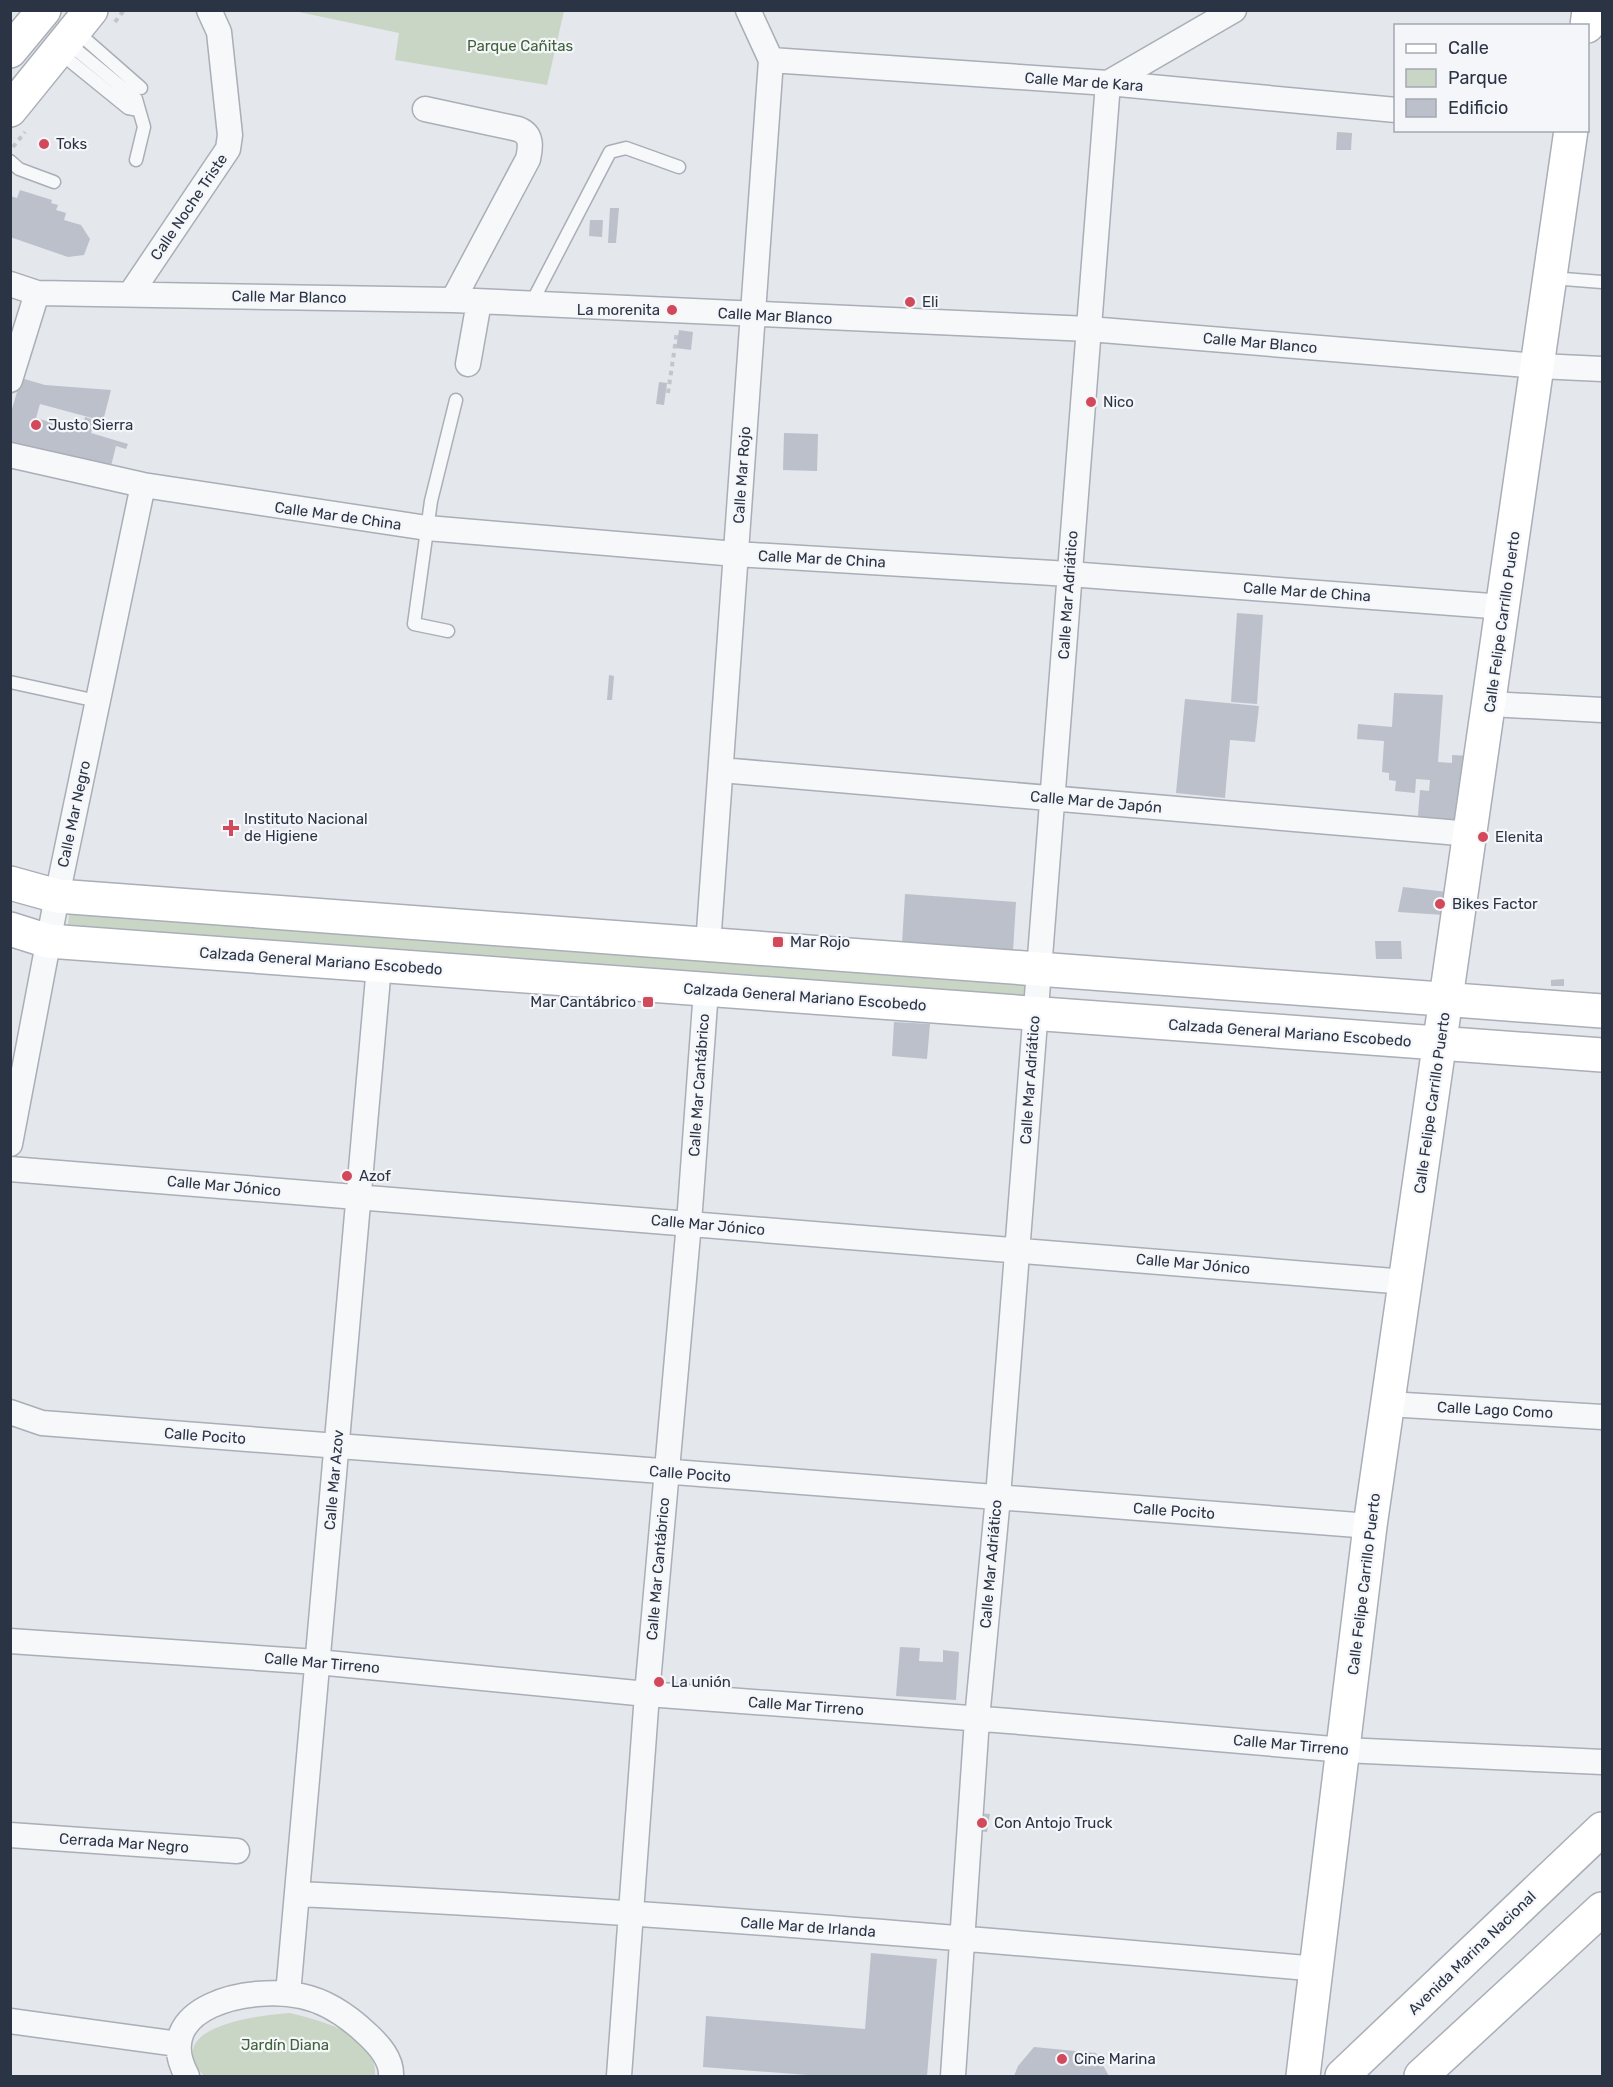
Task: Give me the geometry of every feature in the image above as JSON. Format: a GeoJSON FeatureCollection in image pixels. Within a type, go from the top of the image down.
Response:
{"type":"FeatureCollection","features":[{"type":"Feature","properties":{"kind":"main road"},"geometry":{"type":"LineString","coordinates":[[10,51],[44,10]]}},
{"type":"Feature","properties":{"kind":"main road"},"geometry":{"type":"LineString","coordinates":[[10,110],[72,33]]}},
{"type":"Feature","properties":{"kind":"main road","name":"Calle Felipe Carrillo Puerto"},"geometry":{"type":"LineString","coordinates":[[1303,2076],[1318,1969],[1370,1526],[1539,366],[1571,132]]}},
{"type":"Feature","properties":{"kind":"main road"},"geometry":{"type":"LineString","coordinates":[[10,883],[57,896],[1602,1011]]}},
{"type":"Feature","properties":{"kind":"main road","name":"Calzada General Mariano Escobedo"},"geometry":{"type":"LineString","coordinates":[[10,928],[48,941],[1602,1055]]}},
{"type":"Feature","properties":{"kind":"main road","name":"Avenida Marina Nacional"},"geometry":{"type":"LineString","coordinates":[[1342,2076],[1602,1829]]}},
{"type":"Feature","properties":{"kind":"main road"},"geometry":{"type":"LineString","coordinates":[[1421,2076],[1602,1909]]}},
{"type":"Feature","properties":{"kind":"street","name":"Calle Noche Triste"},"geometry":{"type":"LineString","coordinates":[[131,293],[228,149],[230,135],[219,32],[209,10]]}},
{"type":"Feature","properties":{"kind":"street","name":"Calle Mar Rojo"},"geometry":{"type":"LineString","coordinates":[[708,945],[771,60],[748,10]]}},
{"type":"Feature","properties":{"kind":"street"},"geometry":{"type":"LineString","coordinates":[[1108,83],[1234,10]]}},
{"type":"Feature","properties":{"kind":"street","name":"Calle Mar de Kara"},"geometry":{"type":"LineString","coordinates":[[771,60],[1108,83],[1394,110]]}},
{"type":"Feature","properties":{"kind":"street","name":"Calle Mar Adriático"},"geometry":{"type":"LineString","coordinates":[[953,2076],[977,1719],[998,1497],[1108,83]]}},
{"type":"Feature","properties":{"kind":"street"},"geometry":{"type":"LineString","coordinates":[[425,109],[518,129],[525,132],[529,139],[528,159],[453,300]]}},
{"type":"Feature","properties":{"kind":"street","name":"Calle Mar Blanco"},"geometry":{"type":"LineString","coordinates":[[10,284],[37,293],[453,300],[1089,329],[1539,366],[1602,369]]}},
{"type":"Feature","properties":{"kind":"street"},"geometry":{"type":"LineString","coordinates":[[10,380],[37,293]]}},
{"type":"Feature","properties":{"kind":"street"},"geometry":{"type":"LineString","coordinates":[[468,364],[479,302]]}},
{"type":"Feature","properties":{"kind":"street","name":"Calle Mar de China"},"geometry":{"type":"LineString","coordinates":[[10,455],[142,486],[427,528],[736,554],[1069,574],[1504,607]]}},
{"type":"Feature","properties":{"kind":"street","name":"Calle Mar Negro"},"geometry":{"type":"LineString","coordinates":[[10,1143],[57,896],[142,486]]}},
{"type":"Feature","properties":{"kind":"street"},"geometry":{"type":"LineString","coordinates":[[1490,704],[1602,710]]}},
{"type":"Feature","properties":{"kind":"street","name":"Calle Mar de Japón"},"geometry":{"type":"LineString","coordinates":[[721,770],[1471,834]]}},
{"type":"Feature","properties":{"kind":"street","name":"Calle Mar Azov"},"geometry":{"type":"LineString","coordinates":[[288,1994],[379,966]]}},
{"type":"Feature","properties":{"kind":"street","name":"Calle Mar Cantábrico"},"geometry":{"type":"LineString","coordinates":[[619,2076],[647,1694],[689,1223],[706,990]]}},
{"type":"Feature","properties":{"kind":"street","name":"Calle Mar Jónico"},"geometry":{"type":"LineString","coordinates":[[10,1169],[1406,1282]]}},
{"type":"Feature","properties":{"kind":"street","name":"Calle Lago Como"},"geometry":{"type":"LineString","coordinates":[[1388,1404],[1602,1417]]}},
{"type":"Feature","properties":{"kind":"street","name":"Calle Pocito"},"geometry":{"type":"LineString","coordinates":[[10,1412],[42,1423],[1370,1526]]}},
{"type":"Feature","properties":{"kind":"street","name":"Calle Mar Tirreno"},"geometry":{"type":"LineString","coordinates":[[10,1641],[317,1662],[647,1694],[1344,1750],[1602,1762]]}},
{"type":"Feature","properties":{"kind":"street","name":"Cerrada Mar Negro"},"geometry":{"type":"LineString","coordinates":[[10,1835],[237,1851]]}},
{"type":"Feature","properties":{"kind":"street","name":"Calle Mar de Irlanda"},"geometry":{"type":"LineString","coordinates":[[298,1894],[632,1914],[964,1938],[1318,1969]]}},
{"type":"Feature","properties":{"kind":"street"},"geometry":{"type":"LineString","coordinates":[[10,2021],[181,2065],[191,2021],[221,2000],[258,1992],[288,1994],[323,2003],[355,2023],[380,2048],[396,2076]]}},
{"type":"Feature","properties":{"kind":"lane"},"geometry":{"type":"LineString","coordinates":[[72,33],[128,108],[139,99]]}},
{"type":"Feature","properties":{"kind":"lane"},"geometry":{"type":"LineString","coordinates":[[72,33],[139,99],[144,127],[136,160]]}},
{"type":"Feature","properties":{"kind":"lane"},"geometry":{"type":"LineString","coordinates":[[531,304],[610,152],[626,148],[679,167]]}},
{"type":"Feature","properties":{"kind":"lane"},"geometry":{"type":"LineString","coordinates":[[10,161],[19,169],[54,182]]}},
{"type":"Feature","properties":{"kind":"lane"},"geometry":{"type":"LineString","coordinates":[[1551,278],[1602,282]]}},
{"type":"Feature","properties":{"kind":"lane"},"geometry":{"type":"LineString","coordinates":[[447,631],[414,624],[431,501],[456,400]]}},
{"type":"Feature","properties":{"kind":"lane"},"geometry":{"type":"LineString","coordinates":[[10,682],[97,701]]}},
{"type":"Feature","properties":{"kind":"path"},"geometry":{"type":"LineString","coordinates":[[668,393],[681,311]]}},
{"type":"Feature","properties":{"kind":"green space","name":"Parque Cañitas"},"geometry":{"type":"Polygon","coordinates":[[[564,10],[547,85],[395,60],[399,33],[294,11],[564,10]]]}},
{"type":"Feature","properties":{"kind":"green space"},"geometry":{"type":"Polygon","coordinates":[[[70,909],[1028,976],[1027,1007],[66,936],[70,909]]]}},
{"type":"Feature","properties":{"kind":"green space","name":"Jardín Diana"},"geometry":{"type":"Polygon","coordinates":[[[290,2013],[332,2025],[358,2040],[374,2062],[375,2076],[204,2076],[194,2059],[194,2045],[204,2035],[219,2026],[238,2021],[290,2013]]]}},
{"type":"Feature","properties":{"kind":"building"},"geometry":{"type":"Polygon","coordinates":[[[1337,132],[1352,133],[1351,150],[1336,150],[1337,132]]]}},
{"type":"Feature","properties":{"kind":"building"},"geometry":{"type":"Polygon","coordinates":[[[20,190],[52,200],[51,203],[58,205],[56,210],[66,213],[64,220],[81,225],[90,239],[84,255],[68,257],[10,237],[10,196],[17,198],[20,190]]]}},
{"type":"Feature","properties":{"kind":"building"},"geometry":{"type":"Polygon","coordinates":[[[610,208],[619,208],[616,243],[608,243],[610,208]]]}},
{"type":"Feature","properties":{"kind":"building"},"geometry":{"type":"Polygon","coordinates":[[[590,220],[603,220],[602,237],[589,236],[590,220]]]}},
{"type":"Feature","properties":{"kind":"building"},"geometry":{"type":"Polygon","coordinates":[[[679,330],[693,332],[691,350],[676,348],[679,330]]]}},
{"type":"Feature","properties":{"kind":"building","name":"Justo Sierra"},"geometry":{"type":"Polygon","coordinates":[[[21,378],[45,385],[111,390],[103,421],[40,404],[36,418],[81,431],[85,417],[94,420],[91,433],[128,444],[126,449],[116,446],[110,470],[10,443],[10,416],[21,378]]]}},
{"type":"Feature","properties":{"kind":"building"},"geometry":{"type":"Polygon","coordinates":[[[659,382],[667,383],[664,405],[656,404],[659,382]]]}},
{"type":"Feature","properties":{"kind":"building"},"geometry":{"type":"Polygon","coordinates":[[[784,433],[818,434],[817,471],[783,470],[784,433]]]}},
{"type":"Feature","properties":{"kind":"building"},"geometry":{"type":"Polygon","coordinates":[[[1237,613],[1263,615],[1257,704],[1231,702],[1237,613]]]}},
{"type":"Feature","properties":{"kind":"building"},"geometry":{"type":"Polygon","coordinates":[[[609,675],[614,676],[612,700],[607,700],[609,675]]]}},
{"type":"Feature","properties":{"kind":"building"},"geometry":{"type":"Polygon","coordinates":[[[1394,693],[1443,695],[1438,762],[1452,763],[1452,755],[1471,756],[1466,831],[1417,827],[1420,790],[1429,791],[1430,780],[1416,779],[1415,793],[1395,791],[1396,781],[1389,780],[1389,773],[1382,772],[1384,741],[1357,739],[1358,724],[1392,727],[1394,693]]]}},
{"type":"Feature","properties":{"kind":"building"},"geometry":{"type":"Polygon","coordinates":[[[1185,699],[1259,706],[1255,742],[1230,740],[1225,798],[1176,793],[1185,699]]]}},
{"type":"Feature","properties":{"kind":"building"},"geometry":{"type":"Polygon","coordinates":[[[1403,887],[1448,892],[1444,915],[1398,912],[1403,887]]]}},
{"type":"Feature","properties":{"kind":"building"},"geometry":{"type":"Polygon","coordinates":[[[905,894],[1016,902],[1013,951],[902,943],[905,894]]]}},
{"type":"Feature","properties":{"kind":"building"},"geometry":{"type":"Polygon","coordinates":[[[1375,941],[1401,941],[1402,959],[1376,959],[1375,941]]]}},
{"type":"Feature","properties":{"kind":"building"},"geometry":{"type":"Polygon","coordinates":[[[1564,979],[1564,986],[1551,986],[1551,980],[1564,979]]]}},
{"type":"Feature","properties":{"kind":"building"},"geometry":{"type":"Polygon","coordinates":[[[894,1022],[930,1024],[927,1059],[892,1056],[894,1022]]]}},
{"type":"Feature","properties":{"kind":"building"},"geometry":{"type":"Polygon","coordinates":[[[900,1647],[920,1648],[919,1661],[943,1662],[943,1650],[959,1652],[956,1700],[896,1696],[900,1647]]]}},
{"type":"Feature","properties":{"kind":"building","name":"Con Antojo Truck"},"geometry":{"type":"Polygon","coordinates":[[[977,1813],[990,1814],[987,1832],[974,1831],[977,1813]]]}},
{"type":"Feature","properties":{"kind":"building"},"geometry":{"type":"Polygon","coordinates":[[[871,1953],[937,1959],[927,2076],[821,2076],[703,2067],[706,2016],[865,2029],[871,1953]]]}},
{"type":"Feature","properties":{"kind":"building","name":"Cine Marina"},"geometry":{"type":"Polygon","coordinates":[[[1034,2047],[1096,2053],[1109,2076],[1014,2076],[1018,2066],[1034,2047]]]}},
{"type":"Feature","properties":{"kind":"place","name":"Toks"},"geometry":{"type":"Point","coordinates":[44,144]}},
{"type":"Feature","properties":{"kind":"place","name":"Eli"},"geometry":{"type":"Point","coordinates":[910,302]}},
{"type":"Feature","properties":{"kind":"place","name":"La morenita"},"geometry":{"type":"Point","coordinates":[672,310]}},
{"type":"Feature","properties":{"kind":"place","name":"Nico"},"geometry":{"type":"Point","coordinates":[1091,402]}},
{"type":"Feature","properties":{"kind":"place","name":"Justo Sierra"},"geometry":{"type":"Point","coordinates":[36,425]}},
{"type":"Feature","properties":{"kind":"place","name":"Instituto Nacional de Higiene"},"geometry":{"type":"Point","coordinates":[231,828]}},
{"type":"Feature","properties":{"kind":"place","name":"Elenita"},"geometry":{"type":"Point","coordinates":[1483,837]}},
{"type":"Feature","properties":{"kind":"place","name":"Bikes Factor"},"geometry":{"type":"Point","coordinates":[1440,904]}},
{"type":"Feature","properties":{"kind":"place","name":"Mar Rojo"},"geometry":{"type":"Point","coordinates":[778,942]}},
{"type":"Feature","properties":{"kind":"place","name":"Mar Cantábrico"},"geometry":{"type":"Point","coordinates":[648,1002]}},
{"type":"Feature","properties":{"kind":"place","name":"Azof"},"geometry":{"type":"Point","coordinates":[347,1176]}},
{"type":"Feature","properties":{"kind":"place","name":"La unión"},"geometry":{"type":"Point","coordinates":[659,1682]}},
{"type":"Feature","properties":{"kind":"place","name":"Con Antojo Truck"},"geometry":{"type":"Point","coordinates":[982,1823]}},
{"type":"Feature","properties":{"kind":"place","name":"Cine Marina"},"geometry":{"type":"Point","coordinates":[1062,2059]}}]}
